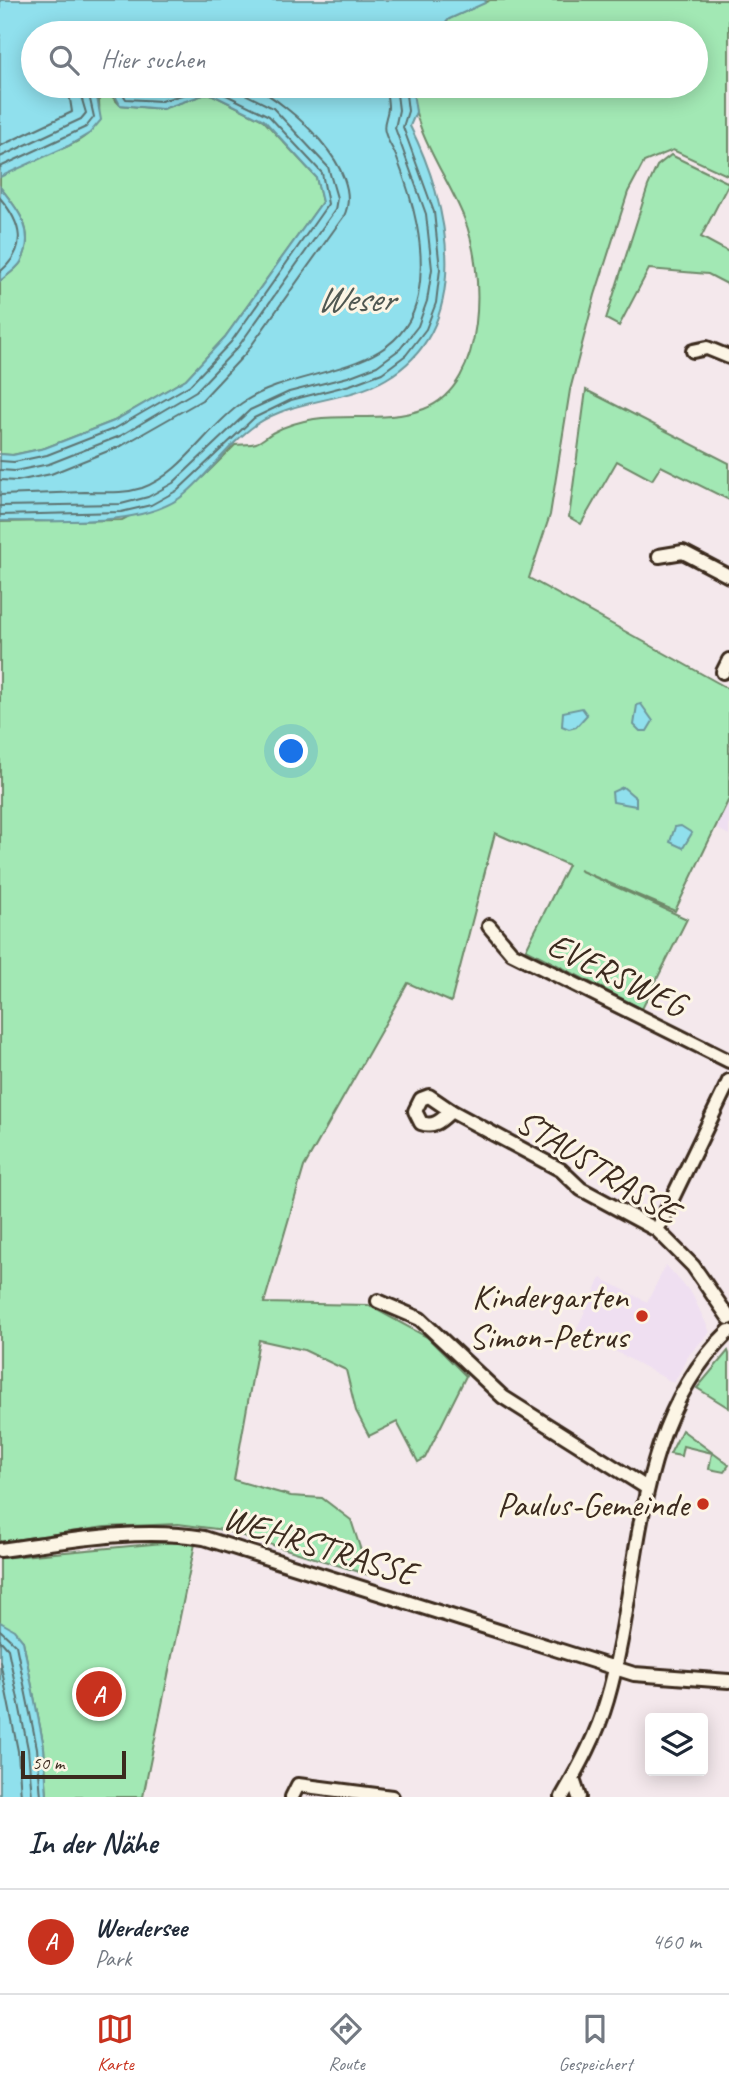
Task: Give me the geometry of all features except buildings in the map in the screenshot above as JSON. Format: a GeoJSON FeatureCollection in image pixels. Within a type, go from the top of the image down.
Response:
{"type":"FeatureCollection","features":[{"type":"Feature","properties":{"kind":"street"},"geometry":{"type":"LineString","coordinates":[[693,351],[707,348],[729,357]]}},
{"type":"Feature","properties":{"kind":"street"},"geometry":{"type":"LineString","coordinates":[[659,556],[683,552],[729,576]]}},
{"type":"Feature","properties":{"kind":"street","name":"EVERSWEG"},"geometry":{"type":"LineString","coordinates":[[489,926],[512,953],[729,1061]]}},
{"type":"Feature","properties":{"kind":"street"},"geometry":{"type":"LineString","coordinates":[[657,1230],[729,1081]]}},
{"type":"Feature","properties":{"kind":"street","name":"STAUSTRASSE"},"geometry":{"type":"LineString","coordinates":[[451,1111],[561,1170],[581,1189],[657,1230],[693,1266],[729,1318]]}},
{"type":"Feature","properties":{"kind":"street"},"geometry":{"type":"LineString","coordinates":[[378,1301],[419,1319],[503,1396],[647,1488]]}},
{"type":"Feature","properties":{"kind":"street"},"geometry":{"type":"LineString","coordinates":[[562,1797],[596,1732],[615,1667],[647,1488],[661,1442],[680,1397],[703,1359],[729,1331]]}},
{"type":"Feature","properties":{"kind":"street","name":"WEHRSTRASSE"},"geometry":{"type":"LineString","coordinates":[[0,1549],[124,1536],[183,1534],[204,1538],[634,1674],[729,1681]]}},
{"type":"Feature","properties":{"kind":"street"},"geometry":{"type":"LineString","coordinates":[[573,1779],[579,1797]]}},
{"type":"Feature","properties":{"kind":"street"},"geometry":{"type":"LineString","coordinates":[[292,1797],[298,1784],[392,1797]]}},
{"type":"Feature","properties":{"kind":"shaded area"},"geometry":{"type":"Polygon","coordinates":[[[729,799],[729,835],[714,827],[729,799]]]}},
{"type":"Feature","properties":{"kind":"shaded area","name":"Kindergarten Simon-Petrus"},"geometry":{"type":"Polygon","coordinates":[[[666,1265],[692,1294],[710,1332],[688,1356],[674,1383],[576,1330],[601,1278],[647,1302],[666,1265]]]}},
{"type":"Feature","properties":{"kind":"green space"},"geometry":{"type":"Polygon","coordinates":[[[490,0],[729,0],[729,176],[673,150],[644,162],[628,192],[595,295],[570,390],[550,515],[529,578],[729,689],[729,799],[675,911],[579,870],[687,919],[642,1009],[526,949],[568,865],[495,833],[451,1002],[408,983],[304,1167],[264,1303],[368,1305],[427,1337],[466,1376],[425,1458],[418,1462],[397,1422],[369,1436],[356,1411],[346,1370],[304,1350],[259,1340],[234,1480],[291,1496],[322,1498],[351,1520],[369,1575],[224,1530],[178,1524],[105,1527],[0,1542],[0,522],[122,520],[203,477],[235,445],[256,443],[283,428],[314,419],[384,417],[411,413],[424,409],[445,396],[460,376],[470,352],[476,324],[476,266],[464,218],[424,137],[413,98],[708,98],[708,21],[447,21],[490,0]]]}},
{"type":"Feature","properties":{"kind":"green space"},"geometry":{"type":"Polygon","coordinates":[[[98,98],[114,98],[120,105],[162,109],[194,98],[219,98],[263,120],[316,177],[322,202],[225,337],[186,379],[114,421],[45,448],[12,455],[0,454],[0,281],[21,262],[27,241],[19,212],[0,187],[0,177],[29,160],[80,140],[92,129],[99,115],[98,98]]]}},
{"type":"Feature","properties":{"kind":"green space"},"geometry":{"type":"Polygon","coordinates":[[[671,155],[729,183],[701,237],[729,252],[729,285],[708,274],[649,269],[619,326],[606,319],[648,186],[657,166],[671,155]]]}},
{"type":"Feature","properties":{"kind":"green space"},"geometry":{"type":"Polygon","coordinates":[[[586,390],[729,463],[729,500],[661,466],[652,480],[617,461],[581,524],[569,517],[586,390]]]}},
{"type":"Feature","properties":{"kind":"green space"},"geometry":{"type":"Polygon","coordinates":[[[728,1351],[729,1354],[729,1408],[697,1388],[728,1351]]]}},
{"type":"Feature","properties":{"kind":"green space"},"geometry":{"type":"Polygon","coordinates":[[[682,1430],[729,1465],[724,1472],[709,1469],[712,1453],[683,1446],[681,1456],[670,1454],[682,1430]]]}},
{"type":"Feature","properties":{"kind":"green space"},"geometry":{"type":"Polygon","coordinates":[[[174,1542],[195,1544],[143,1797],[47,1797],[44,1747],[23,1641],[0,1622],[0,1558],[174,1542]]]}},
{"type":"Feature","properties":{"kind":"water"},"geometry":{"type":"Polygon","coordinates":[[[0,0],[486,0],[485,3],[447,21],[21,21],[21,98],[97,98],[101,120],[90,133],[68,146],[0,177],[0,0]]]}},
{"type":"Feature","properties":{"kind":"water","name":"Weser"},"geometry":{"type":"Polygon","coordinates":[[[116,98],[194,98],[162,109],[120,105],[116,98]]]}},
{"type":"Feature","properties":{"kind":"water","name":"Weser"},"geometry":{"type":"Polygon","coordinates":[[[219,98],[414,98],[416,112],[410,126],[435,191],[443,226],[446,262],[443,296],[433,328],[414,356],[386,379],[355,392],[288,409],[257,424],[237,440],[185,494],[167,505],[122,518],[0,521],[0,454],[13,455],[45,448],[114,421],[186,379],[225,337],[322,202],[316,177],[264,120],[219,98]]]}},
{"type":"Feature","properties":{"kind":"water"},"geometry":{"type":"Polygon","coordinates":[[[0,187],[19,212],[27,241],[21,262],[0,281],[0,187]]]}},
{"type":"Feature","properties":{"kind":"water"},"geometry":{"type":"Polygon","coordinates":[[[641,704],[653,721],[647,731],[640,731],[634,725],[637,705],[641,704]]]}},
{"type":"Feature","properties":{"kind":"water"},"geometry":{"type":"Polygon","coordinates":[[[582,708],[587,715],[576,727],[569,729],[562,726],[563,712],[582,708]]]}},
{"type":"Feature","properties":{"kind":"water"},"geometry":{"type":"Polygon","coordinates":[[[623,787],[636,798],[636,806],[613,802],[612,792],[623,787]]]}},
{"type":"Feature","properties":{"kind":"water"},"geometry":{"type":"Polygon","coordinates":[[[681,826],[692,833],[683,848],[670,842],[675,827],[681,826]]]}},
{"type":"Feature","properties":{"kind":"water"},"geometry":{"type":"Polygon","coordinates":[[[0,1622],[14,1630],[23,1641],[44,1747],[47,1797],[0,1797],[0,1622]]]}},
{"type":"Feature","properties":{"kind":"place","name":"Kindergarten Simon-Petrus"},"geometry":{"type":"Point","coordinates":[642,1316]}},
{"type":"Feature","properties":{"kind":"place","name":"Paulus-Gemeinde"},"geometry":{"type":"Point","coordinates":[703,1504]}},
{"type":"Feature","properties":{"kind":"place","name":"Werdersee"},"geometry":{"type":"Point","coordinates":[99,1694]}}]}
